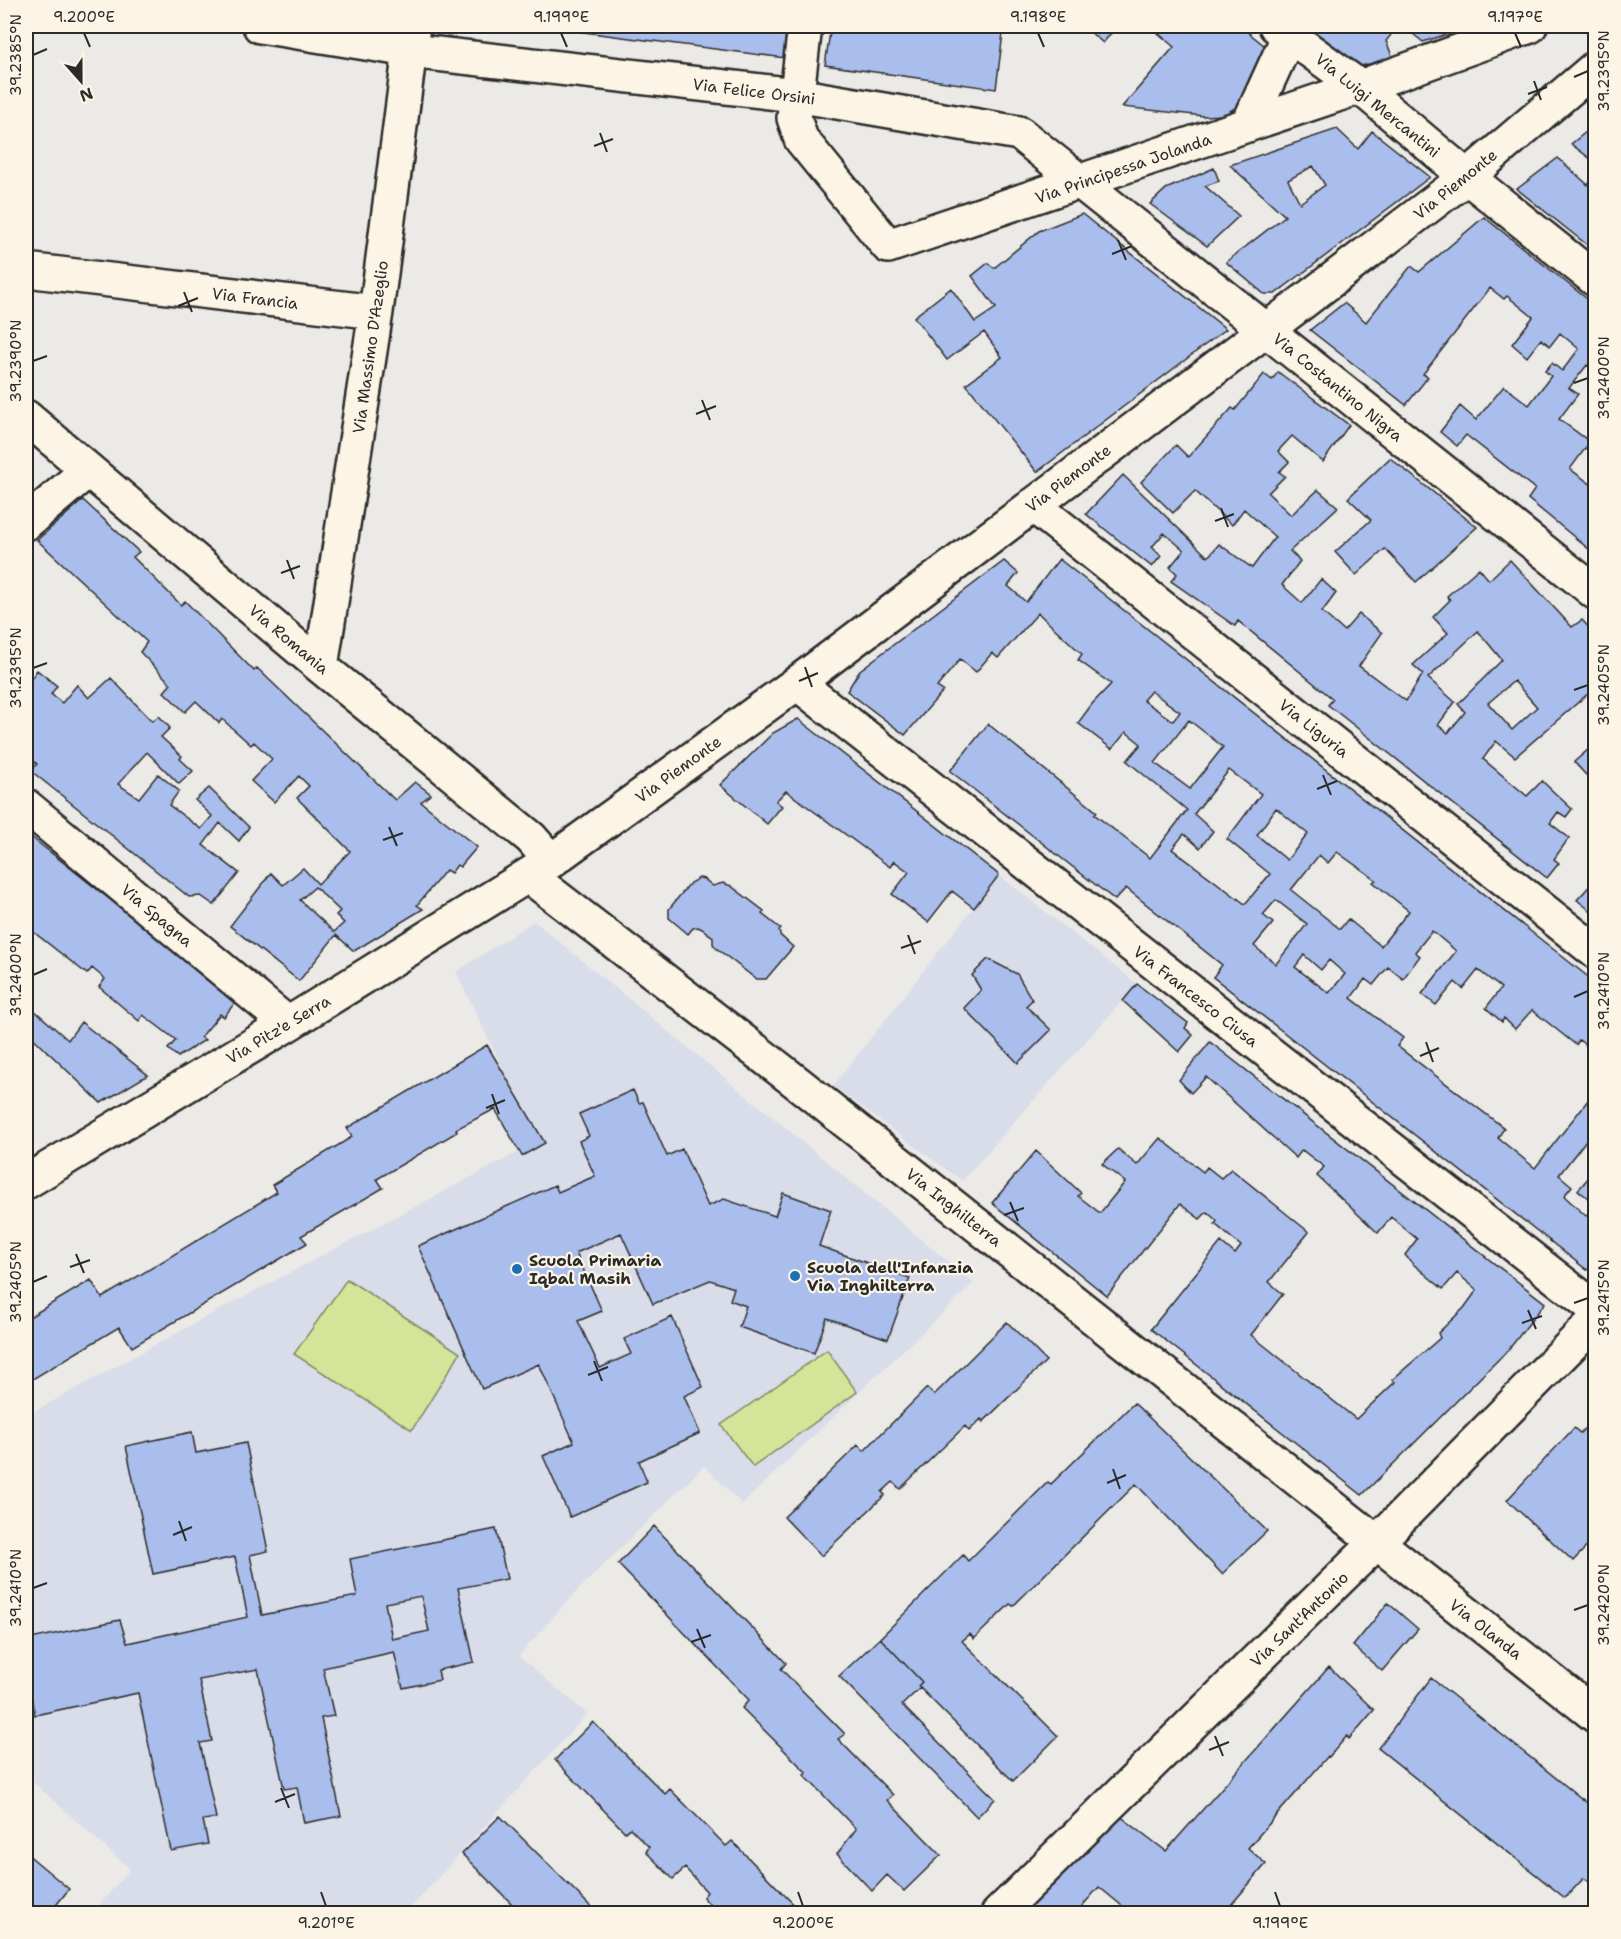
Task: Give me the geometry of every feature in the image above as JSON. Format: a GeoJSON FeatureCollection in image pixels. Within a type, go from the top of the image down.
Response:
{"type":"FeatureCollection","features":[{"type":"Feature","properties":{"kind":"street","name":"Via Felice Orsini"},"geometry":{"type":"LineString","coordinates":[[260,26],[412,38],[796,95],[1019,133],[1080,183]]}},
{"type":"Feature","properties":{"kind":"street"},"geometry":{"type":"LineString","coordinates":[[796,95],[805,26]]}},
{"type":"Feature","properties":{"kind":"street","name":"Via Principessa Jolanda"},"geometry":{"type":"LineString","coordinates":[[796,95],[794,118],[801,139],[888,246],[1080,183],[1530,26]]}},
{"type":"Feature","properties":{"kind":"street"},"geometry":{"type":"LineString","coordinates":[[1248,125],[1286,29]]}},
{"type":"Feature","properties":{"kind":"street","name":"Via Luigi Mercantini"},"geometry":{"type":"LineString","coordinates":[[1286,29],[1596,280]]}},
{"type":"Feature","properties":{"kind":"street","name":"Via Luigi Mercantini"},"geometry":{"type":"LineString","coordinates":[[1286,29],[1316,102]]}},
{"type":"Feature","properties":{"kind":"street","name":"Via Massimo D'Azeglio"},"geometry":{"type":"LineString","coordinates":[[321,667],[376,312],[412,38]]}},
{"type":"Feature","properties":{"kind":"street","name":"Via Piemonte"},"geometry":{"type":"LineString","coordinates":[[540,868],[797,683],[1266,330],[1467,177],[1596,67]]}},
{"type":"Feature","properties":{"kind":"street","name":"Via Costantino Nigra"},"geometry":{"type":"LineString","coordinates":[[1080,183],[1596,592]]}},
{"type":"Feature","properties":{"kind":"street","name":"Via Francia"},"geometry":{"type":"LineString","coordinates":[[26,270],[376,312]]}},
{"type":"Feature","properties":{"kind":"street","name":"Via Romania"},"geometry":{"type":"LineString","coordinates":[[26,417],[321,667],[531,838],[540,868]]}},
{"type":"Feature","properties":{"kind":"street"},"geometry":{"type":"LineString","coordinates":[[26,523],[88,470]]}},
{"type":"Feature","properties":{"kind":"street","name":"Via Liguria"},"geometry":{"type":"LineString","coordinates":[[1032,505],[1596,952]]}},
{"type":"Feature","properties":{"kind":"street","name":"Via Francesco Ciusa"},"geometry":{"type":"LineString","coordinates":[[797,683],[1596,1309]]}},
{"type":"Feature","properties":{"kind":"street","name":"Via Spagna"},"geometry":{"type":"LineString","coordinates":[[26,806],[288,1024]]}},
{"type":"Feature","properties":{"kind":"street","name":"Via Pitz'e Serra"},"geometry":{"type":"LineString","coordinates":[[26,1182],[540,868]]}},
{"type":"Feature","properties":{"kind":"street","name":"Via Inghilterra"},"geometry":{"type":"LineString","coordinates":[[540,868],[786,1074],[1377,1542]]}},
{"type":"Feature","properties":{"kind":"street","name":"Via Sant'Antonio"},"geometry":{"type":"LineString","coordinates":[[998,1914],[1377,1542],[1596,1320]]}},
{"type":"Feature","properties":{"kind":"street","name":"Via Olanda"},"geometry":{"type":"LineString","coordinates":[[1377,1542],[1596,1716]]}},
{"type":"Feature","properties":{"kind":"shaded area"},"geometry":{"type":"Polygon","coordinates":[[[999,875],[1137,984],[962,1181],[833,1086],[999,875]]]}},
{"type":"Feature","properties":{"kind":"shaded area"},"geometry":{"type":"Polygon","coordinates":[[[534,921],[974,1283],[742,1504],[704,1466],[570,1598],[519,1656],[587,1714],[406,1913],[92,1913],[130,1869],[26,1776],[26,1416],[215,1312],[538,1142],[456,972],[534,921]]]}},
{"type":"Feature","properties":{"kind":"green space"},"geometry":{"type":"Polygon","coordinates":[[[347,1279],[460,1353],[412,1430],[294,1354],[347,1279]]]}},
{"type":"Feature","properties":{"kind":"green space"},"geometry":{"type":"Polygon","coordinates":[[[827,1350],[857,1392],[753,1467],[721,1425],[827,1350]]]}},
{"type":"Feature","properties":{"kind":"building"},"geometry":{"type":"Polygon","coordinates":[[[537,26],[789,26],[785,58],[537,26]]]}},
{"type":"Feature","properties":{"kind":"building"},"geometry":{"type":"Polygon","coordinates":[[[831,26],[963,26],[963,28],[1003,33],[996,89],[825,65],[831,26]]]}},
{"type":"Feature","properties":{"kind":"building"},"geometry":{"type":"Polygon","coordinates":[[[1094,26],[1117,26],[1103,43],[1089,31],[1094,26]]]}},
{"type":"Feature","properties":{"kind":"building"},"geometry":{"type":"Polygon","coordinates":[[[1150,26],[1240,26],[1265,46],[1243,102],[1224,115],[1204,116],[1122,107],[1174,47],[1150,26]]]}},
{"type":"Feature","properties":{"kind":"building"},"geometry":{"type":"Polygon","coordinates":[[[1313,26],[1398,26],[1386,41],[1393,58],[1361,66],[1310,31],[1313,26]]]}},
{"type":"Feature","properties":{"kind":"building"},"geometry":{"type":"Polygon","coordinates":[[[1403,26],[1462,26],[1463,29],[1423,42],[1403,26]]]}},
{"type":"Feature","properties":{"kind":"building"},"geometry":{"type":"Polygon","coordinates":[[[1596,124],[1596,163],[1571,144],[1596,124]]]}},
{"type":"Feature","properties":{"kind":"building"},"geometry":{"type":"Polygon","coordinates":[[[1337,129],[1358,149],[1372,131],[1430,177],[1275,294],[1264,294],[1226,262],[1285,216],[1230,165],[1337,129]],[[1313,166],[1288,180],[1300,203],[1325,185],[1313,166]]]}},
{"type":"Feature","properties":{"kind":"building"},"geometry":{"type":"Polygon","coordinates":[[[1558,158],[1588,185],[1596,175],[1596,252],[1517,189],[1558,158]]]}},
{"type":"Feature","properties":{"kind":"building"},"geometry":{"type":"Polygon","coordinates":[[[1214,168],[1219,181],[1205,186],[1239,216],[1207,246],[1150,204],[1166,189],[1214,168]]]}},
{"type":"Feature","properties":{"kind":"building"},"geometry":{"type":"Polygon","coordinates":[[[1082,214],[1226,329],[1037,472],[966,384],[1002,357],[984,332],[947,360],[914,317],[951,288],[975,322],[996,308],[972,276],[988,263],[994,268],[1039,231],[1082,214]]]}},
{"type":"Feature","properties":{"kind":"building"},"geometry":{"type":"Polygon","coordinates":[[[1484,217],[1596,306],[1596,372],[1587,365],[1569,388],[1578,394],[1559,419],[1590,442],[1570,469],[1596,488],[1596,555],[1528,499],[1535,489],[1466,435],[1457,446],[1440,432],[1460,406],[1476,420],[1504,386],[1529,405],[1551,376],[1545,371],[1552,363],[1562,371],[1579,349],[1560,333],[1550,346],[1541,339],[1527,357],[1512,344],[1533,317],[1507,296],[1504,299],[1490,288],[1423,374],[1428,377],[1406,405],[1310,330],[1344,303],[1366,322],[1411,266],[1419,272],[1484,217]]]}},
{"type":"Feature","properties":{"kind":"building"},"geometry":{"type":"Polygon","coordinates":[[[1278,372],[1349,425],[1323,462],[1292,436],[1278,451],[1289,462],[1279,472],[1285,476],[1268,493],[1291,515],[1318,490],[1338,507],[1290,551],[1300,561],[1282,585],[1302,603],[1321,579],[1336,593],[1322,612],[1344,631],[1359,614],[1382,633],[1359,666],[1406,701],[1423,674],[1413,665],[1448,633],[1433,617],[1450,600],[1447,596],[1479,568],[1489,580],[1510,560],[1572,627],[1582,620],[1596,635],[1596,698],[1590,692],[1515,757],[1496,741],[1483,759],[1527,796],[1542,781],[1572,809],[1566,817],[1558,812],[1550,823],[1569,838],[1554,859],[1559,863],[1547,878],[1328,705],[1333,699],[1238,621],[1235,626],[1171,581],[1177,574],[1170,567],[1184,550],[1164,533],[1152,547],[1161,556],[1152,567],[1086,514],[1123,475],[1208,557],[1219,544],[1252,568],[1275,537],[1244,509],[1232,525],[1195,491],[1173,513],[1141,482],[1176,445],[1188,457],[1232,408],[1235,410],[1264,374],[1272,380],[1278,372]],[[1478,631],[1428,678],[1455,702],[1438,725],[1448,733],[1465,712],[1458,704],[1502,660],[1478,631]],[[1514,681],[1488,703],[1512,730],[1537,707],[1514,681]]]}},
{"type":"Feature","properties":{"kind":"building"},"geometry":{"type":"Polygon","coordinates":[[[1390,458],[1477,527],[1416,582],[1385,549],[1356,575],[1335,552],[1371,520],[1348,498],[1390,458]]]}},
{"type":"Feature","properties":{"kind":"building"},"geometry":{"type":"Polygon","coordinates":[[[83,500],[139,552],[133,557],[181,605],[185,601],[254,671],[257,668],[395,800],[415,782],[431,794],[421,802],[477,847],[460,867],[457,865],[451,873],[446,870],[417,905],[423,909],[354,951],[336,935],[299,981],[230,926],[271,873],[283,885],[303,868],[318,884],[350,851],[297,798],[309,786],[299,776],[274,802],[251,781],[272,759],[254,742],[251,745],[222,719],[219,723],[196,701],[185,712],[164,692],[171,684],[140,652],[147,642],[37,540],[83,500]],[[315,887],[300,900],[334,932],[344,923],[336,915],[340,911],[315,887]]]}},
{"type":"Feature","properties":{"kind":"building"},"geometry":{"type":"Polygon","coordinates":[[[1059,559],[1596,983],[1596,1053],[1579,1040],[1576,1045],[1532,1010],[1515,1029],[1504,1018],[1502,1022],[1486,1008],[1501,988],[1478,970],[1463,989],[1455,982],[1436,1005],[1422,994],[1456,951],[1432,931],[1415,952],[1420,956],[1403,979],[1388,967],[1373,985],[1365,979],[1351,998],[1403,1038],[1397,1046],[1504,1128],[1498,1138],[1535,1168],[1596,1090],[1596,1131],[1594,1130],[1559,1175],[1572,1186],[1564,1196],[1586,1216],[1595,1204],[1578,1190],[1596,1169],[1596,1262],[1587,1270],[1213,977],[1222,965],[1126,888],[1115,900],[950,771],[988,724],[1150,858],[1187,810],[1127,761],[1141,744],[1126,732],[1112,749],[1078,723],[1111,684],[1078,660],[1082,654],[1038,613],[998,658],[992,653],[976,672],[960,659],[937,687],[943,691],[905,735],[847,691],[860,670],[1004,561],[1018,573],[1008,586],[1026,602],[1059,559]],[[1151,691],[1143,700],[1173,721],[1180,712],[1151,691]],[[1189,720],[1155,763],[1190,789],[1223,747],[1189,720]],[[1229,770],[1194,814],[1213,831],[1200,848],[1184,834],[1172,849],[1245,904],[1270,874],[1227,839],[1261,794],[1229,770]],[[1276,808],[1257,835],[1287,860],[1308,834],[1276,808]],[[1337,852],[1328,863],[1319,855],[1291,890],[1340,929],[1348,919],[1381,946],[1409,911],[1373,882],[1376,880],[1337,852]],[[1276,900],[1263,915],[1273,923],[1254,946],[1276,964],[1307,924],[1276,900]],[[1304,955],[1295,967],[1329,993],[1345,974],[1329,960],[1321,970],[1304,955]]]}},
{"type":"Feature","properties":{"kind":"building"},"geometry":{"type":"Polygon","coordinates":[[[26,637],[31,643],[26,651],[26,637]]]}},
{"type":"Feature","properties":{"kind":"building"},"geometry":{"type":"Polygon","coordinates":[[[37,670],[57,686],[51,694],[62,703],[77,685],[89,698],[111,678],[152,721],[159,716],[170,728],[161,737],[182,756],[180,759],[193,771],[179,784],[147,752],[118,784],[139,798],[158,774],[179,791],[169,805],[201,829],[212,816],[195,800],[209,788],[249,827],[239,841],[220,823],[203,845],[239,873],[214,905],[201,896],[189,897],[31,771],[37,764],[26,754],[26,686],[37,670]]]}},
{"type":"Feature","properties":{"kind":"building"},"geometry":{"type":"Polygon","coordinates":[[[798,719],[999,875],[974,908],[952,891],[928,922],[892,894],[909,872],[894,861],[890,867],[786,791],[776,801],[782,806],[767,824],[720,785],[773,733],[798,719]]]}},
{"type":"Feature","properties":{"kind":"building"},"geometry":{"type":"Polygon","coordinates":[[[1596,743],[1596,768],[1586,775],[1574,762],[1596,743]]]}},
{"type":"Feature","properties":{"kind":"building"},"geometry":{"type":"Polygon","coordinates":[[[26,833],[237,1000],[224,1017],[220,1014],[201,1037],[205,1040],[178,1057],[168,1049],[176,1040],[143,1015],[139,1021],[99,987],[105,979],[92,968],[87,974],[27,927],[26,929],[26,833]]]}},
{"type":"Feature","properties":{"kind":"building"},"geometry":{"type":"Polygon","coordinates":[[[699,878],[713,886],[723,883],[731,886],[764,911],[762,914],[781,929],[780,935],[793,947],[766,979],[756,979],[716,948],[713,944],[713,937],[702,929],[693,928],[688,934],[669,918],[669,909],[690,883],[699,878]]]}},
{"type":"Feature","properties":{"kind":"building"},"geometry":{"type":"Polygon","coordinates":[[[1596,879],[1596,915],[1577,900],[1596,879]]]}},
{"type":"Feature","properties":{"kind":"building"},"geometry":{"type":"Polygon","coordinates":[[[988,959],[1017,974],[1032,1000],[1026,1006],[1051,1030],[1018,1063],[964,1008],[981,990],[972,975],[988,959]]]}},
{"type":"Feature","properties":{"kind":"building"},"geometry":{"type":"Polygon","coordinates":[[[1137,984],[1188,1023],[1185,1028],[1193,1035],[1179,1052],[1123,1001],[1137,984]]]}},
{"type":"Feature","properties":{"kind":"building"},"geometry":{"type":"Polygon","coordinates":[[[26,1003],[68,1040],[81,1022],[148,1075],[101,1103],[26,1031],[26,1003]]]}},
{"type":"Feature","properties":{"kind":"building"},"geometry":{"type":"Polygon","coordinates":[[[1210,1042],[1545,1303],[1509,1349],[1362,1495],[1151,1329],[1221,1242],[1235,1254],[1241,1246],[1215,1224],[1217,1221],[1207,1212],[1200,1219],[1180,1204],[1107,1296],[992,1203],[1036,1151],[1081,1193],[1078,1196],[1100,1213],[1125,1182],[1102,1164],[1118,1149],[1137,1165],[1160,1138],[1203,1172],[1207,1167],[1221,1178],[1231,1169],[1309,1232],[1269,1282],[1283,1294],[1251,1335],[1356,1419],[1395,1382],[1392,1380],[1440,1338],[1438,1333],[1464,1308],[1477,1290],[1457,1273],[1443,1289],[1405,1255],[1417,1239],[1391,1217],[1378,1233],[1317,1176],[1324,1167],[1302,1150],[1296,1158],[1206,1077],[1191,1093],[1179,1080],[1210,1042]]]}},
{"type":"Feature","properties":{"kind":"building"},"geometry":{"type":"Polygon","coordinates":[[[487,1045],[545,1143],[522,1156],[495,1109],[456,1129],[457,1132],[377,1179],[383,1188],[301,1236],[307,1243],[132,1347],[119,1327],[26,1383],[26,1319],[91,1280],[102,1298],[277,1192],[272,1185],[352,1137],[347,1128],[487,1045]]]}},
{"type":"Feature","properties":{"kind":"building"},"geometry":{"type":"Polygon","coordinates":[[[633,1090],[639,1103],[643,1102],[667,1156],[682,1149],[708,1206],[724,1199],[775,1216],[783,1193],[831,1210],[819,1246],[910,1278],[888,1339],[827,1318],[814,1353],[739,1327],[746,1306],[730,1300],[734,1288],[710,1280],[653,1304],[621,1233],[576,1253],[602,1311],[578,1321],[600,1368],[631,1354],[624,1339],[672,1317],[703,1387],[684,1396],[700,1433],[639,1461],[647,1482],[570,1517],[543,1456],[574,1442],[539,1364],[482,1389],[418,1246],[555,1185],[558,1192],[595,1176],[579,1141],[589,1136],[579,1114],[633,1090]]]}},
{"type":"Feature","properties":{"kind":"building"},"geometry":{"type":"Polygon","coordinates":[[[1007,1322],[1046,1361],[983,1422],[981,1419],[969,1431],[965,1426],[900,1489],[893,1482],[882,1492],[885,1495],[821,1556],[784,1517],[858,1445],[864,1451],[927,1388],[934,1395],[1007,1322]]]}},
{"type":"Feature","properties":{"kind":"building"},"geometry":{"type":"Polygon","coordinates":[[[1134,1403],[1267,1531],[1222,1574],[1136,1484],[1013,1606],[1010,1604],[974,1639],[970,1634],[962,1641],[1058,1736],[1013,1781],[918,1686],[922,1682],[880,1638],[963,1555],[968,1561],[1048,1482],[1051,1484],[1134,1403]]]}},
{"type":"Feature","properties":{"kind":"building"},"geometry":{"type":"Polygon","coordinates":[[[1596,1417],[1596,1537],[1573,1561],[1507,1500],[1574,1428],[1580,1433],[1596,1417]]]}},
{"type":"Feature","properties":{"kind":"building"},"geometry":{"type":"Polygon","coordinates":[[[192,1432],[196,1453],[246,1443],[268,1551],[250,1555],[262,1615],[357,1596],[350,1559],[496,1529],[507,1579],[458,1588],[474,1662],[438,1670],[440,1680],[403,1688],[394,1652],[323,1668],[334,1716],[321,1718],[341,1816],[304,1823],[297,1787],[284,1789],[258,1669],[199,1680],[212,1741],[200,1743],[216,1818],[203,1820],[208,1844],[171,1851],[138,1693],[35,1715],[26,1673],[26,1640],[120,1620],[127,1643],[248,1617],[235,1557],[153,1574],[126,1446],[192,1432]],[[421,1596],[385,1603],[392,1639],[429,1631],[421,1596]]]}},
{"type":"Feature","properties":{"kind":"building"},"geometry":{"type":"Polygon","coordinates":[[[654,1526],[786,1663],[781,1669],[845,1734],[838,1739],[893,1795],[887,1800],[941,1855],[904,1891],[887,1875],[872,1891],[837,1854],[856,1829],[804,1775],[807,1773],[742,1708],[749,1700],[618,1564],[654,1526]]]}},
{"type":"Feature","properties":{"kind":"building"},"geometry":{"type":"Polygon","coordinates":[[[1388,1603],[1418,1629],[1382,1671],[1353,1646],[1388,1603]]]}},
{"type":"Feature","properties":{"kind":"building"},"geometry":{"type":"Polygon","coordinates":[[[880,1638],[922,1682],[918,1686],[920,1688],[902,1705],[995,1799],[977,1817],[839,1676],[880,1638]]]}},
{"type":"Feature","properties":{"kind":"building"},"geometry":{"type":"Polygon","coordinates":[[[1329,1667],[1374,1710],[1349,1739],[1347,1736],[1328,1756],[1248,1848],[1266,1864],[1231,1905],[1236,1909],[1232,1914],[1132,1914],[1099,1887],[1075,1914],[1014,1914],[1112,1810],[1166,1851],[1329,1667]]]}},
{"type":"Feature","properties":{"kind":"building"},"geometry":{"type":"Polygon","coordinates":[[[1431,1678],[1596,1810],[1596,1887],[1584,1878],[1565,1898],[1378,1748],[1431,1678]]]}},
{"type":"Feature","properties":{"kind":"building"},"geometry":{"type":"Polygon","coordinates":[[[593,1722],[665,1794],[670,1789],[726,1846],[732,1841],[803,1914],[718,1914],[703,1897],[707,1892],[685,1868],[673,1879],[646,1852],[649,1847],[630,1828],[625,1832],[555,1760],[593,1722]]]}},
{"type":"Feature","properties":{"kind":"building"},"geometry":{"type":"Polygon","coordinates":[[[500,1816],[598,1914],[522,1914],[462,1854],[500,1816]]]}},
{"type":"Feature","properties":{"kind":"building"},"geometry":{"type":"Polygon","coordinates":[[[26,1853],[69,1889],[49,1914],[26,1914],[26,1853]]]}},
{"type":"Feature","properties":{"kind":"place","name":"Scuola Primaria Iqbal Masih"},"geometry":{"type":"Point","coordinates":[517,1269]}},
{"type":"Feature","properties":{"kind":"place","name":"Scuola dell'Infanzia Via Inghilterra"},"geometry":{"type":"Point","coordinates":[795,1276]}}]}
